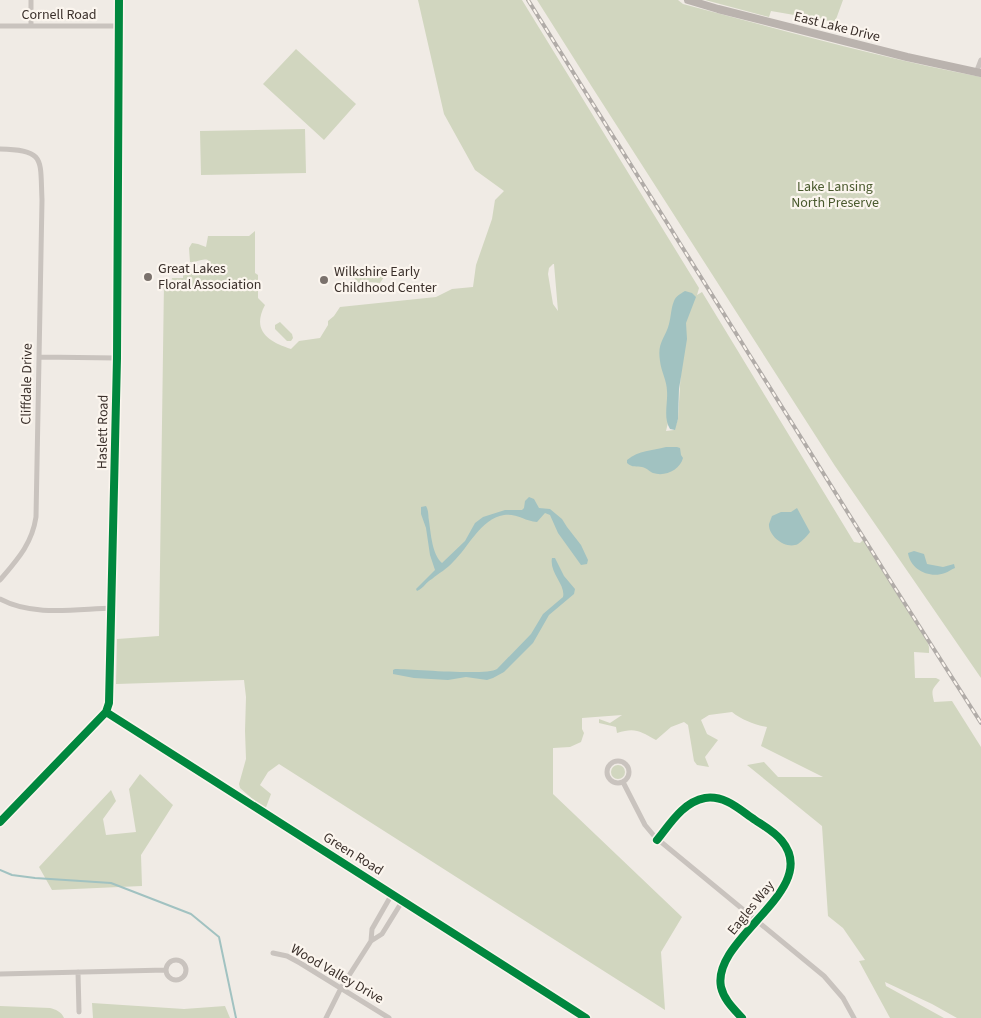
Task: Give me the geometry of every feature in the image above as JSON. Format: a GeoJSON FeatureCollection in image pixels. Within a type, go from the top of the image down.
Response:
{"type":"FeatureCollection","features":[{"type":"Feature","properties":{"kind":"street"},"geometry":{"type":"LineString","coordinates":[[31,0],[31,26]]}},
{"type":"Feature","properties":{"kind":"street","name":"Haslett Road"},"geometry":{"type":"LineString","coordinates":[[106,712],[111,688],[117,358],[119,0]]}},
{"type":"Feature","properties":{"kind":"street","name":"East Lake Drive"},"geometry":{"type":"LineString","coordinates":[[688,0],[879,50],[978,73]]}},
{"type":"Feature","properties":{"kind":"street","name":"Cornell Road"},"geometry":{"type":"LineString","coordinates":[[0,26],[119,26]]}},
{"type":"Feature","properties":{"kind":"street"},"geometry":{"type":"LineString","coordinates":[[978,73],[981,60]]}},
{"type":"Feature","properties":{"kind":"street","name":"Cliffdale Drive"},"geometry":{"type":"LineString","coordinates":[[0,149],[24,150],[34,154],[39,164],[42,200],[35,526],[26,549],[0,580]]}},
{"type":"Feature","properties":{"kind":"street"},"geometry":{"type":"LineString","coordinates":[[39,357],[117,358]]}},
{"type":"Feature","properties":{"kind":"street"},"geometry":{"type":"LineString","coordinates":[[0,599],[14,606],[30,609],[112,608]]}},
{"type":"Feature","properties":{"kind":"street"},"geometry":{"type":"LineString","coordinates":[[0,822],[106,712]]}},
{"type":"Feature","properties":{"kind":"street","name":"Green Road"},"geometry":{"type":"LineString","coordinates":[[106,712],[586,1018]]}},
{"type":"Feature","properties":{"kind":"street"},"geometry":{"type":"LineString","coordinates":[[622,761],[628,767],[628,776],[623,782],[614,783],[608,777],[607,768],[613,762],[622,761]]}},
{"type":"Feature","properties":{"kind":"street"},"geometry":{"type":"LineString","coordinates":[[623,782],[645,824],[657,840],[824,976],[843,998],[854,1018]]}},
{"type":"Feature","properties":{"kind":"street","name":"Eagles Way"},"geometry":{"type":"LineString","coordinates":[[657,840],[684,808],[693,802],[708,798],[728,802],[778,836],[789,853],[790,873],[784,886],[725,960],[720,976],[725,998],[742,1018]]}},
{"type":"Feature","properties":{"kind":"street"},"geometry":{"type":"LineString","coordinates":[[371,941],[372,929],[392,894]]}},
{"type":"Feature","properties":{"kind":"street"},"geometry":{"type":"LineString","coordinates":[[326,1018],[341,988],[371,941],[382,934],[403,900]]}},
{"type":"Feature","properties":{"kind":"street","name":"Wood Valley Drive"},"geometry":{"type":"LineString","coordinates":[[273,953],[287,956],[300,962],[389,1018]]}},
{"type":"Feature","properties":{"kind":"street"},"geometry":{"type":"LineString","coordinates":[[175,959],[183,962],[186,968],[184,976],[176,980],[168,977],[166,970],[168,963],[175,959]]}},
{"type":"Feature","properties":{"kind":"street"},"geometry":{"type":"LineString","coordinates":[[0,974],[166,970]]}},
{"type":"Feature","properties":{"kind":"street"},"geometry":{"type":"LineString","coordinates":[[78,972],[79,1012]]}},
{"type":"Feature","properties":{"kind":"green space"},"geometry":{"type":"Polygon","coordinates":[[[418,0],[522,0],[699,288],[697,295],[702,292],[854,542],[860,543],[864,539],[925,635],[929,653],[914,652],[915,678],[936,678],[940,680],[933,690],[934,702],[952,701],[981,747],[981,1018],[957,1018],[885,982],[886,986],[944,1018],[890,1018],[859,961],[865,960],[843,928],[828,916],[822,826],[747,765],[764,762],[778,777],[823,777],[761,746],[767,727],[749,722],[732,712],[709,715],[701,720],[707,734],[718,740],[705,757],[709,767],[697,765],[694,761],[688,725],[684,722],[671,727],[656,740],[646,734],[633,730],[617,733],[616,727],[599,723],[599,719],[610,723],[622,715],[582,718],[584,733],[581,742],[570,747],[553,748],[553,794],[682,917],[661,952],[665,1010],[279,764],[268,772],[260,785],[271,794],[265,810],[240,788],[239,784],[246,759],[246,697],[244,680],[116,684],[117,639],[159,636],[164,282],[171,282],[172,278],[183,278],[183,275],[208,264],[208,260],[190,262],[189,248],[192,243],[206,247],[208,236],[249,236],[255,231],[255,273],[258,275],[258,298],[265,305],[261,314],[261,329],[269,339],[291,349],[299,341],[320,338],[328,325],[328,321],[340,307],[436,297],[452,289],[473,287],[476,265],[492,219],[495,200],[504,191],[475,170],[444,114],[418,0]],[[554,264],[549,268],[548,274],[553,304],[558,311],[554,264]],[[681,369],[666,431],[674,430],[678,419],[681,369]]]}},
{"type":"Feature","properties":{"kind":"green space","name":"Lake Lansing North Preserve"},"geometry":{"type":"Polygon","coordinates":[[[537,0],[678,0],[683,4],[831,43],[981,77],[981,678],[835,466],[537,0]]]}},
{"type":"Feature","properties":{"kind":"green space"},"geometry":{"type":"Polygon","coordinates":[[[705,0],[843,0],[835,22],[771,11],[769,17],[705,0]]]}},
{"type":"Feature","properties":{"kind":"green space"},"geometry":{"type":"Polygon","coordinates":[[[296,49],[356,104],[324,140],[263,84],[296,49]]]}},
{"type":"Feature","properties":{"kind":"green space"},"geometry":{"type":"Polygon","coordinates":[[[305,129],[306,173],[201,175],[200,131],[305,129]]]}},
{"type":"Feature","properties":{"kind":"green space"},"geometry":{"type":"Polygon","coordinates":[[[364,269],[374,269],[377,272],[381,269],[386,274],[380,283],[369,282],[366,287],[363,287],[354,278],[364,269]]]}},
{"type":"Feature","properties":{"kind":"green space"},"geometry":{"type":"Polygon","coordinates":[[[280,322],[292,334],[293,338],[291,341],[287,341],[275,329],[275,325],[280,322]]]}},
{"type":"Feature","properties":{"kind":"green space"},"geometry":{"type":"Polygon","coordinates":[[[615,765],[621,765],[625,772],[621,779],[615,779],[611,775],[611,769],[615,765]]]}},
{"type":"Feature","properties":{"kind":"green space"},"geometry":{"type":"Polygon","coordinates":[[[140,774],[173,805],[141,855],[142,886],[52,890],[39,867],[111,790],[116,801],[103,819],[106,835],[136,832],[129,789],[140,774]]]}},
{"type":"Feature","properties":{"kind":"green space"},"geometry":{"type":"Polygon","coordinates":[[[92,1003],[184,1009],[225,1006],[230,1018],[93,1018],[92,1003]]]}},
{"type":"Feature","properties":{"kind":"green space"},"geometry":{"type":"Polygon","coordinates":[[[0,1006],[50,1008],[60,1012],[64,1018],[0,1018],[0,1006]]]}},
{"type":"Feature","properties":{"kind":"water"},"geometry":{"type":"Polygon","coordinates":[[[685,291],[692,293],[696,297],[686,323],[687,339],[679,389],[678,419],[675,430],[670,429],[668,425],[666,415],[667,387],[659,355],[674,301],[677,296],[685,291]]]}},
{"type":"Feature","properties":{"kind":"water"},"geometry":{"type":"Polygon","coordinates":[[[666,447],[680,448],[683,458],[679,466],[671,472],[658,474],[627,463],[627,460],[636,454],[666,447]]]}},
{"type":"Feature","properties":{"kind":"water"},"geometry":{"type":"Polygon","coordinates":[[[529,497],[534,499],[539,508],[550,509],[562,519],[581,545],[588,560],[587,564],[581,565],[558,533],[550,515],[545,513],[537,522],[513,515],[504,515],[488,522],[446,569],[417,591],[416,589],[435,570],[430,555],[421,507],[426,506],[427,508],[434,549],[442,563],[465,541],[475,523],[483,517],[505,510],[522,510],[525,501],[529,497]]]}},
{"type":"Feature","properties":{"kind":"water"},"geometry":{"type":"Polygon","coordinates":[[[797,508],[810,532],[798,544],[788,545],[779,541],[771,533],[769,524],[772,516],[781,512],[791,512],[797,508]]]}},
{"type":"Feature","properties":{"kind":"water"},"geometry":{"type":"Polygon","coordinates":[[[914,551],[924,554],[927,564],[943,567],[954,564],[955,568],[939,575],[927,574],[912,564],[908,553],[914,551]]]}},
{"type":"Feature","properties":{"kind":"water"},"geometry":{"type":"Polygon","coordinates":[[[552,558],[555,558],[564,576],[575,589],[574,594],[549,615],[533,643],[504,672],[487,680],[466,677],[448,680],[414,678],[393,674],[395,669],[479,672],[497,669],[531,634],[543,614],[563,597],[562,588],[553,569],[552,558]]]}},
{"type":"Feature","properties":{"kind":"waterway"},"geometry":{"type":"LineString","coordinates":[[0,870],[12,875],[35,878],[111,883],[191,914],[219,937],[236,1018]]}},
{"type":"Feature","properties":{"kind":"railway"},"geometry":{"type":"LineString","coordinates":[[528,0],[981,723]]}},
{"type":"Feature","properties":{"kind":"cycle path"},"geometry":{"type":"LineString","coordinates":[[0,822],[106,712],[109,703],[117,358],[119,0]]}},
{"type":"Feature","properties":{"kind":"cycle path"},"geometry":{"type":"LineString","coordinates":[[106,712],[586,1018]]}},
{"type":"Feature","properties":{"kind":"cycle path"},"geometry":{"type":"LineString","coordinates":[[657,840],[672,821],[690,804],[697,800],[712,798],[732,804],[769,829],[782,841],[790,859],[788,878],[778,896],[732,950],[722,969],[722,992],[742,1018]]}},
{"type":"Feature","properties":{"kind":"place","name":"Great Lakes Floral Association"},"geometry":{"type":"Point","coordinates":[148,277]}},
{"type":"Feature","properties":{"kind":"place","name":"Wilkshire Early Childhood Center"},"geometry":{"type":"Point","coordinates":[324,280]}}]}
